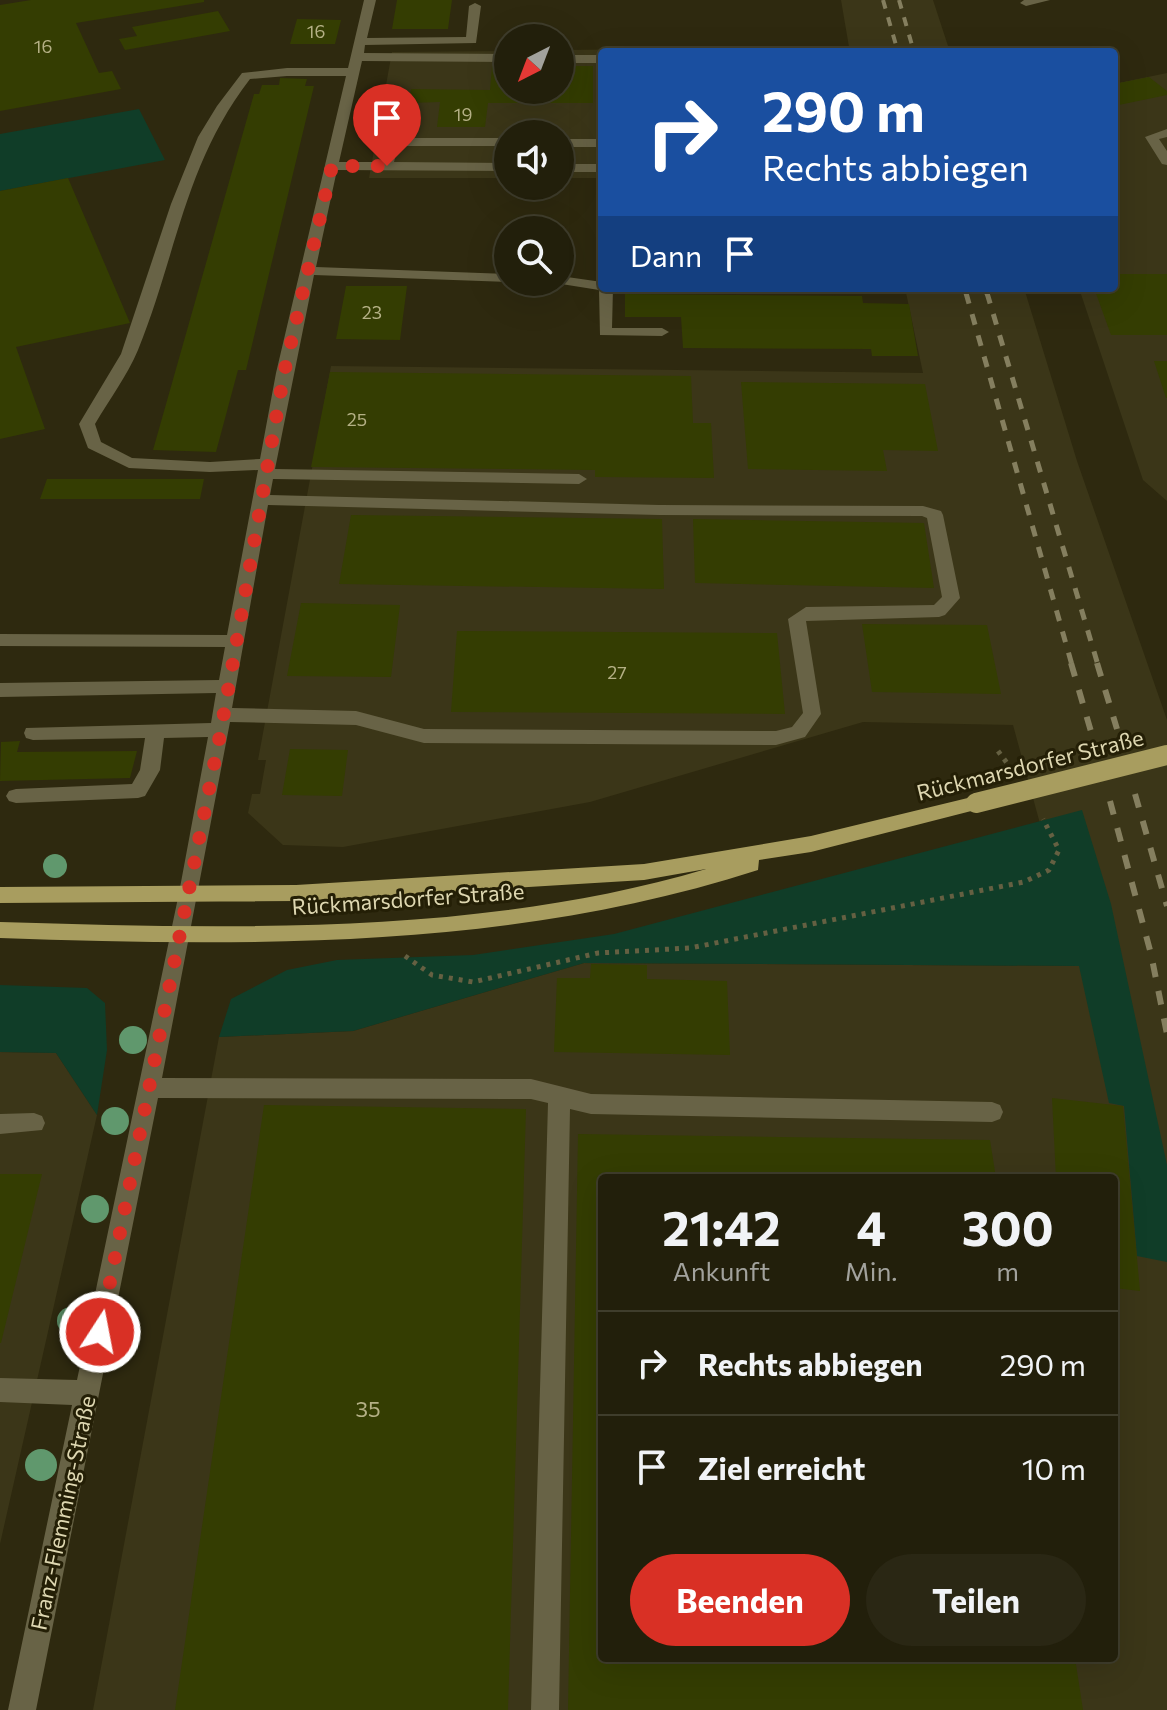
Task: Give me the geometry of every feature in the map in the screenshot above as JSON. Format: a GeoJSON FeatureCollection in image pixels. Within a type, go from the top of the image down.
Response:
{"type":"FeatureCollection","features":[{"type":"Feature","properties":{"kind":"main road","name":"Rückmarsdorfer Straße"},"geometry":{"type":"LineString","coordinates":[[0,895],[296,893],[644,872],[811,844],[1167,755]]}},
{"type":"Feature","properties":{"kind":"main road","name":"Rückmarsdorfer Straße"},"geometry":{"type":"LineString","coordinates":[[0,930],[292,933],[406,927],[527,915],[630,897],[721,874],[811,844]]}},
{"type":"Feature","properties":{"kind":"street","name":"Franz-Flemming-Straße"},"geometry":{"type":"LineString","coordinates":[[22,1710],[189,893],[284,373],[370,0]]}},
{"type":"Feature","properties":{"kind":"street"},"geometry":{"type":"LineString","coordinates":[[1026,3],[1044,0]]}},
{"type":"Feature","properties":{"kind":"street"},"geometry":{"type":"LineString","coordinates":[[475,6],[472,40],[357,57],[287,72],[246,76],[225,100],[194,159],[173,211],[133,346],[87,424],[94,445],[129,463],[579,479]]}},
{"type":"Feature","properties":{"kind":"street"},"geometry":{"type":"LineString","coordinates":[[357,57],[494,58]]}},
{"type":"Feature","properties":{"kind":"street"},"geometry":{"type":"LineString","coordinates":[[574,59],[598,59]]}},
{"type":"Feature","properties":{"kind":"street"},"geometry":{"type":"LineString","coordinates":[[1167,133],[1151,137],[1167,161]]}},
{"type":"Feature","properties":{"kind":"street"},"geometry":{"type":"LineString","coordinates":[[387,166],[392,142],[494,142]]}},
{"type":"Feature","properties":{"kind":"street"},"geometry":{"type":"LineString","coordinates":[[574,143],[598,143]]}},
{"type":"Feature","properties":{"kind":"street"},"geometry":{"type":"LineString","coordinates":[[332,166],[494,167]]}},
{"type":"Feature","properties":{"kind":"street"},"geometry":{"type":"LineString","coordinates":[[574,168],[598,168]]}},
{"type":"Feature","properties":{"kind":"street"},"geometry":{"type":"LineString","coordinates":[[308,271],[494,278]]}},
{"type":"Feature","properties":{"kind":"street"},"geometry":{"type":"LineString","coordinates":[[574,282],[598,286]]}},
{"type":"Feature","properties":{"kind":"street"},"geometry":{"type":"LineString","coordinates":[[604,292],[605,332],[662,332]]}},
{"type":"Feature","properties":{"kind":"street"},"geometry":{"type":"LineString","coordinates":[[33,733],[156,730],[222,722],[356,718],[424,736],[776,738],[798,732],[812,714],[797,619],[806,613],[939,611],[951,598],[935,515],[923,511],[659,510],[262,500]]}},
{"type":"Feature","properties":{"kind":"street"},"geometry":{"type":"LineString","coordinates":[[0,640],[237,641]]}},
{"type":"Feature","properties":{"kind":"street"},"geometry":{"type":"LineString","coordinates":[[0,690],[229,686]]}},
{"type":"Feature","properties":{"kind":"street"},"geometry":{"type":"LineString","coordinates":[[16,796],[138,791],[150,770],[156,730]]}},
{"type":"Feature","properties":{"kind":"street"},"geometry":{"type":"LineString","coordinates":[[150,1088],[531,1089],[591,1104],[992,1112]]}},
{"type":"Feature","properties":{"kind":"street"},"geometry":{"type":"LineString","coordinates":[[545,1710],[559,1096]]}},
{"type":"Feature","properties":{"kind":"street"},"geometry":{"type":"LineString","coordinates":[[0,1124],[34,1123]]}},
{"type":"Feature","properties":{"kind":"street"},"geometry":{"type":"LineString","coordinates":[[0,1391],[88,1393]]}},
{"type":"Feature","properties":{"kind":"path"},"geometry":{"type":"LineString","coordinates":[[998,751],[1014,775]]}},
{"type":"Feature","properties":{"kind":"path"},"geometry":{"type":"LineString","coordinates":[[406,927],[405,959],[432,975],[473,982],[598,953],[690,948],[1024,882],[1049,870],[1059,850],[1038,810]]}},
{"type":"Feature","properties":{"kind":"shaded area"},"geometry":{"type":"Polygon","coordinates":[[[841,0],[933,0],[949,48],[753,48],[849,47],[841,0]]]}},
{"type":"Feature","properties":{"kind":"shaded area"},"geometry":{"type":"Polygon","coordinates":[[[574,50],[598,50],[598,178],[574,178],[574,120],[494,120],[494,178],[369,178],[392,52],[494,51],[494,104],[574,104],[574,50]]]}},
{"type":"Feature","properties":{"kind":"shaded area"},"geometry":{"type":"Polygon","coordinates":[[[1167,73],[1167,501],[1143,480],[1080,292],[1118,292],[1118,83],[1167,73]]]}},
{"type":"Feature","properties":{"kind":"shaded area"},"geometry":{"type":"Polygon","coordinates":[[[906,292],[1025,292],[1077,461],[1167,720],[1167,1710],[93,1710],[219,1037],[353,1031],[584,963],[1079,966],[1013,725],[863,722],[590,802],[343,847],[283,845],[248,813],[252,794],[260,794],[266,760],[258,760],[331,366],[923,373],[906,292]]]}},
{"type":"Feature","properties":{"kind":"shaded area"},"geometry":{"type":"Polygon","coordinates":[[[0,1052],[56,1053],[97,1115],[0,1544],[0,1052]]]}},
{"type":"Feature","properties":{"kind":"green space"},"geometry":{"type":"Polygon","coordinates":[[[139,109],[165,160],[0,191],[0,134],[139,109]]]}},
{"type":"Feature","properties":{"kind":"green space"},"geometry":{"type":"Polygon","coordinates":[[[1082,810],[1111,904],[1167,1165],[1167,1262],[1137,1256],[1124,1106],[1109,1103],[1079,966],[584,963],[353,1031],[219,1037],[231,999],[287,970],[337,960],[473,955],[614,934],[1082,810]]]}},
{"type":"Feature","properties":{"kind":"green space"},"geometry":{"type":"Polygon","coordinates":[[[0,985],[87,988],[105,1003],[107,1050],[97,1115],[56,1053],[0,1052],[0,985]]]}},
{"type":"Feature","properties":{"kind":"building"},"geometry":{"type":"Polygon","coordinates":[[[31,0],[204,2],[76,23],[99,73],[112,71],[121,89],[0,111],[0,5],[31,0]]]}},
{"type":"Feature","properties":{"kind":"building"},"geometry":{"type":"Polygon","coordinates":[[[397,0],[452,0],[448,29],[392,29],[397,0]]]}},
{"type":"Feature","properties":{"kind":"building"},"geometry":{"type":"Polygon","coordinates":[[[218,11],[230,31],[125,50],[119,39],[137,36],[132,27],[218,11]]]}},
{"type":"Feature","properties":{"kind":"building"},"geometry":{"type":"Polygon","coordinates":[[[297,19],[341,20],[335,44],[290,44],[297,19]]]}},
{"type":"Feature","properties":{"kind":"building"},"geometry":{"type":"Polygon","coordinates":[[[494,66],[494,103],[488,103],[485,127],[437,127],[440,102],[409,103],[411,89],[490,90],[494,66]]]}},
{"type":"Feature","properties":{"kind":"building"},"geometry":{"type":"Polygon","coordinates":[[[574,66],[593,66],[593,103],[574,103],[574,66]]]}},
{"type":"Feature","properties":{"kind":"building"},"geometry":{"type":"Polygon","coordinates":[[[1149,77],[1167,91],[1167,95],[1118,105],[1118,83],[1149,77]]]}},
{"type":"Feature","properties":{"kind":"building"},"geometry":{"type":"Polygon","coordinates":[[[280,78],[307,79],[305,86],[314,86],[246,370],[238,370],[216,452],[153,450],[254,94],[259,94],[262,85],[279,85],[280,78]]]}},
{"type":"Feature","properties":{"kind":"building"},"geometry":{"type":"Polygon","coordinates":[[[68,178],[130,323],[16,347],[45,429],[0,439],[0,191],[68,178]]]}},
{"type":"Feature","properties":{"kind":"building"},"geometry":{"type":"Polygon","coordinates":[[[1118,274],[1167,274],[1167,335],[1111,335],[1095,292],[1118,292],[1118,274]]]}},
{"type":"Feature","properties":{"kind":"building"},"geometry":{"type":"Polygon","coordinates":[[[346,286],[407,286],[400,340],[336,339],[346,286]]]}},
{"type":"Feature","properties":{"kind":"building"},"geometry":{"type":"Polygon","coordinates":[[[625,294],[862,296],[863,303],[909,304],[918,356],[872,356],[871,349],[683,348],[681,317],[625,317],[625,294]]]}},
{"type":"Feature","properties":{"kind":"building"},"geometry":{"type":"Polygon","coordinates":[[[1154,361],[1167,361],[1167,398],[1166,398],[1154,361]]]}},
{"type":"Feature","properties":{"kind":"building"},"geometry":{"type":"Polygon","coordinates":[[[330,372],[691,376],[693,423],[711,423],[714,478],[595,477],[595,470],[311,467],[330,372]]]}},
{"type":"Feature","properties":{"kind":"building"},"geometry":{"type":"Polygon","coordinates":[[[741,382],[925,384],[938,451],[883,450],[887,471],[748,469],[741,382]]]}},
{"type":"Feature","properties":{"kind":"building"},"geometry":{"type":"Polygon","coordinates":[[[47,479],[204,479],[200,499],[40,499],[47,479]]]}},
{"type":"Feature","properties":{"kind":"building"},"geometry":{"type":"Polygon","coordinates":[[[351,515],[662,519],[664,589],[339,584],[351,515]]]}},
{"type":"Feature","properties":{"kind":"building"},"geometry":{"type":"Polygon","coordinates":[[[693,519],[924,523],[934,588],[695,583],[693,519]]]}},
{"type":"Feature","properties":{"kind":"building"},"geometry":{"type":"Polygon","coordinates":[[[301,603],[400,605],[391,677],[287,676],[301,603]]]}},
{"type":"Feature","properties":{"kind":"building"},"geometry":{"type":"Polygon","coordinates":[[[862,624],[987,625],[1001,694],[872,692],[862,624]]]}},
{"type":"Feature","properties":{"kind":"building"},"geometry":{"type":"Polygon","coordinates":[[[457,631],[777,633],[785,714],[451,712],[457,631]]]}},
{"type":"Feature","properties":{"kind":"building"},"geometry":{"type":"Polygon","coordinates":[[[20,741],[17,752],[137,751],[130,778],[0,781],[1,742],[20,741]]]}},
{"type":"Feature","properties":{"kind":"building"},"geometry":{"type":"Polygon","coordinates":[[[290,749],[348,750],[342,796],[282,795],[290,749]]]}},
{"type":"Feature","properties":{"kind":"building"},"geometry":{"type":"Polygon","coordinates":[[[591,964],[647,965],[647,979],[727,981],[730,1055],[554,1052],[557,978],[590,978],[591,964]]]}},
{"type":"Feature","properties":{"kind":"building"},"geometry":{"type":"Polygon","coordinates":[[[1052,1098],[1123,1106],[1140,1291],[1118,1288],[1118,1174],[1056,1174],[1052,1098]]]}},
{"type":"Feature","properties":{"kind":"building"},"geometry":{"type":"Polygon","coordinates":[[[264,1105],[526,1109],[508,1710],[175,1710],[264,1105]]]}},
{"type":"Feature","properties":{"kind":"building"},"geometry":{"type":"Polygon","coordinates":[[[578,1134],[990,1140],[995,1174],[598,1174],[598,1662],[1076,1662],[1083,1710],[568,1710],[578,1134]]]}},
{"type":"Feature","properties":{"kind":"building"},"geometry":{"type":"Polygon","coordinates":[[[0,1174],[42,1174],[1,1343],[0,1343],[0,1174]]]}},
{"type":"Feature","properties":{"kind":"railway"},"geometry":{"type":"LineString","coordinates":[[883,0],[897,48]]}},
{"type":"Feature","properties":{"kind":"railway"},"geometry":{"type":"LineString","coordinates":[[899,0],[913,48]]}},
{"type":"Feature","properties":{"kind":"railway"},"geometry":{"type":"LineString","coordinates":[[966,293],[1072,665]]}},
{"type":"Feature","properties":{"kind":"railway"},"geometry":{"type":"LineString","coordinates":[[987,293],[1098,665]]}},
{"type":"Feature","properties":{"kind":"railway"},"geometry":{"type":"LineString","coordinates":[[1071,663],[1092,735]]}},
{"type":"Feature","properties":{"kind":"railway"},"geometry":{"type":"LineString","coordinates":[[1097,663],[1117,729]]}},
{"type":"Feature","properties":{"kind":"railway"},"geometry":{"type":"LineString","coordinates":[[1135,794],[1167,906]]}},
{"type":"Feature","properties":{"kind":"railway"},"geometry":{"type":"LineString","coordinates":[[1110,801],[1151,954],[1167,1034]]}},
{"type":"Feature","properties":{"kind":"route"},"geometry":{"type":"LineString","coordinates":[[100,1332],[221,730],[284,373],[332,166],[387,166]]}}]}
